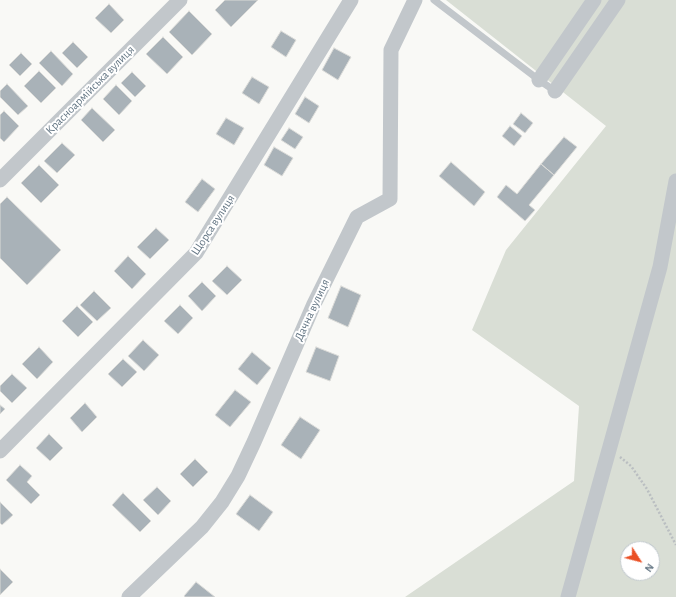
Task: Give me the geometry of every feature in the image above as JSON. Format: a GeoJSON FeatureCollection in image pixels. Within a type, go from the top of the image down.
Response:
{"type":"FeatureCollection","features":[{"type":"Feature","properties":{"kind":"street","name":"Красноармійська вулиця"},"geometry":{"type":"LineString","coordinates":[[0,180],[180,0]]}},
{"type":"Feature","properties":{"kind":"street","name":"Щорса вулиця"},"geometry":{"type":"LineString","coordinates":[[0,451],[196,253],[351,0]]}},
{"type":"Feature","properties":{"kind":"street","name":"Дачна вулиця"},"geometry":{"type":"LineString","coordinates":[[129,597],[202,527],[222,502],[238,476],[251,449],[314,304],[357,216],[390,199],[391,50],[415,0]]}},
{"type":"Feature","properties":{"kind":"street"},"geometry":{"type":"LineString","coordinates":[[539,80],[594,0]]}},
{"type":"Feature","properties":{"kind":"street"},"geometry":{"type":"LineString","coordinates":[[555,90],[618,0]]}},
{"type":"Feature","properties":{"kind":"street"},"geometry":{"type":"LineString","coordinates":[[568,597],[660,268],[676,181]]}},
{"type":"Feature","properties":{"kind":"lane"},"geometry":{"type":"LineString","coordinates":[[434,0],[539,80],[555,90]]}},
{"type":"Feature","properties":{"kind":"path"},"geometry":{"type":"LineString","coordinates":[[609,448],[631,466],[647,489],[676,545]]}},
{"type":"Feature","properties":{"kind":"shaded area"},"geometry":{"type":"Polygon","coordinates":[[[446,0],[676,0],[676,597],[405,597],[574,481],[579,406],[472,330],[506,250],[606,126],[446,0]]]}},
{"type":"Feature","properties":{"kind":"building"},"geometry":{"type":"Polygon","coordinates":[[[225,0],[258,0],[231,27],[215,10],[225,0]]]}},
{"type":"Feature","properties":{"kind":"building"},"geometry":{"type":"Polygon","coordinates":[[[109,4],[124,20],[111,33],[95,18],[109,4]]]}},
{"type":"Feature","properties":{"kind":"building"},"geometry":{"type":"Polygon","coordinates":[[[189,11],[212,34],[192,55],[169,32],[189,11]]]}},
{"type":"Feature","properties":{"kind":"building"},"geometry":{"type":"Polygon","coordinates":[[[281,31],[296,40],[286,57],[271,47],[281,31]]]}},
{"type":"Feature","properties":{"kind":"building"},"geometry":{"type":"Polygon","coordinates":[[[163,37],[183,57],[167,74],[146,54],[163,37]]]}},
{"type":"Feature","properties":{"kind":"building"},"geometry":{"type":"Polygon","coordinates":[[[73,42],[88,57],[77,68],[62,53],[73,42]]]}},
{"type":"Feature","properties":{"kind":"building"},"geometry":{"type":"Polygon","coordinates":[[[334,48],[351,57],[338,80],[322,70],[334,48]]]}},
{"type":"Feature","properties":{"kind":"building"},"geometry":{"type":"Polygon","coordinates":[[[51,51],[73,74],[62,86],[39,63],[51,51]]]}},
{"type":"Feature","properties":{"kind":"building"},"geometry":{"type":"Polygon","coordinates":[[[21,53],[32,64],[20,76],[9,65],[21,53]]]}},
{"type":"Feature","properties":{"kind":"building"},"geometry":{"type":"Polygon","coordinates":[[[39,71],[56,88],[41,103],[24,86],[39,71]]]}},
{"type":"Feature","properties":{"kind":"building"},"geometry":{"type":"Polygon","coordinates":[[[132,72],[146,86],[135,97],[121,83],[132,72]]]}},
{"type":"Feature","properties":{"kind":"building"},"geometry":{"type":"Polygon","coordinates":[[[252,77],[269,87],[259,104],[242,93],[252,77]]]}},
{"type":"Feature","properties":{"kind":"building"},"geometry":{"type":"Polygon","coordinates":[[[7,84],[28,106],[18,115],[0,97],[0,91],[7,84]]]}},
{"type":"Feature","properties":{"kind":"building"},"geometry":{"type":"Polygon","coordinates":[[[116,85],[132,101],[119,115],[103,99],[116,85]]]}},
{"type":"Feature","properties":{"kind":"building"},"geometry":{"type":"Polygon","coordinates":[[[305,97],[319,106],[309,123],[295,114],[305,97]]]}},
{"type":"Feature","properties":{"kind":"building"},"geometry":{"type":"Polygon","coordinates":[[[92,108],[115,130],[103,142],[81,120],[92,108]]]}},
{"type":"Feature","properties":{"kind":"building"},"geometry":{"type":"Polygon","coordinates":[[[4,111],[19,126],[4,142],[0,138],[0,115],[4,111]]]}},
{"type":"Feature","properties":{"kind":"building"},"geometry":{"type":"Polygon","coordinates":[[[521,113],[533,123],[525,133],[513,124],[521,113]]]}},
{"type":"Feature","properties":{"kind":"building"},"geometry":{"type":"Polygon","coordinates":[[[226,118],[244,128],[234,145],[216,134],[226,118]]]}},
{"type":"Feature","properties":{"kind":"building"},"geometry":{"type":"Polygon","coordinates":[[[510,126],[522,136],[514,146],[502,136],[510,126]]]}},
{"type":"Feature","properties":{"kind":"building"},"geometry":{"type":"Polygon","coordinates":[[[289,128],[303,137],[295,149],[281,140],[289,128]]]}},
{"type":"Feature","properties":{"kind":"building"},"geometry":{"type":"Polygon","coordinates":[[[564,137],[577,147],[554,175],[541,164],[564,137]]]}},
{"type":"Feature","properties":{"kind":"building"},"geometry":{"type":"Polygon","coordinates":[[[62,143],[75,155],[57,173],[44,161],[62,143]]]}},
{"type":"Feature","properties":{"kind":"building"},"geometry":{"type":"Polygon","coordinates":[[[274,147],[293,158],[282,176],[264,165],[274,147]]]}},
{"type":"Feature","properties":{"kind":"building"},"geometry":{"type":"Polygon","coordinates":[[[451,162],[485,192],[474,206],[439,176],[451,162]]]}},
{"type":"Feature","properties":{"kind":"building"},"geometry":{"type":"Polygon","coordinates":[[[541,164],[554,175],[529,205],[535,210],[525,221],[497,197],[506,185],[517,194],[541,164]]]}},
{"type":"Feature","properties":{"kind":"building"},"geometry":{"type":"Polygon","coordinates":[[[39,165],[59,185],[41,203],[21,183],[39,165]]]}},
{"type":"Feature","properties":{"kind":"building"},"geometry":{"type":"Polygon","coordinates":[[[202,179],[215,189],[198,212],[185,202],[202,179]]]}},
{"type":"Feature","properties":{"kind":"building"},"geometry":{"type":"Polygon","coordinates":[[[7,197],[61,250],[27,285],[0,258],[0,204],[7,197]]]}},
{"type":"Feature","properties":{"kind":"building"},"geometry":{"type":"Polygon","coordinates":[[[156,228],[169,240],[150,259],[137,247],[156,228]]]}},
{"type":"Feature","properties":{"kind":"building"},"geometry":{"type":"Polygon","coordinates":[[[128,256],[146,274],[132,289],[114,271],[128,256]]]}},
{"type":"Feature","properties":{"kind":"building"},"geometry":{"type":"Polygon","coordinates":[[[227,266],[242,280],[227,295],[212,281],[227,266]]]}},
{"type":"Feature","properties":{"kind":"building"},"geometry":{"type":"Polygon","coordinates":[[[202,282],[216,296],[202,311],[188,296],[202,282]]]}},
{"type":"Feature","properties":{"kind":"building"},"geometry":{"type":"Polygon","coordinates":[[[341,286],[361,295],[348,327],[328,318],[341,286]]]}},
{"type":"Feature","properties":{"kind":"building"},"geometry":{"type":"Polygon","coordinates":[[[94,291],[111,308],[97,321],[80,305],[94,291]]]}},
{"type":"Feature","properties":{"kind":"building"},"geometry":{"type":"Polygon","coordinates":[[[180,305],[193,318],[178,334],[164,321],[180,305]]]}},
{"type":"Feature","properties":{"kind":"building"},"geometry":{"type":"Polygon","coordinates":[[[77,306],[93,322],[78,337],[62,321],[77,306]]]}},
{"type":"Feature","properties":{"kind":"building"},"geometry":{"type":"Polygon","coordinates":[[[143,340],[159,355],[144,371],[128,356],[143,340]]]}},
{"type":"Feature","properties":{"kind":"building"},"geometry":{"type":"Polygon","coordinates":[[[39,347],[53,362],[37,379],[22,364],[39,347]]]}},
{"type":"Feature","properties":{"kind":"building"},"geometry":{"type":"Polygon","coordinates":[[[316,347],[339,356],[330,381],[306,372],[316,347]]]}},
{"type":"Feature","properties":{"kind":"building"},"geometry":{"type":"Polygon","coordinates":[[[252,352],[271,368],[257,385],[238,369],[252,352]]]}},
{"type":"Feature","properties":{"kind":"building"},"geometry":{"type":"Polygon","coordinates":[[[123,359],[137,372],[122,387],[108,374],[123,359]]]}},
{"type":"Feature","properties":{"kind":"building"},"geometry":{"type":"Polygon","coordinates":[[[12,374],[27,388],[12,403],[0,391],[0,386],[12,374]]]}},
{"type":"Feature","properties":{"kind":"building"},"geometry":{"type":"Polygon","coordinates":[[[235,390],[251,402],[230,427],[215,415],[235,390]]]}},
{"type":"Feature","properties":{"kind":"building"},"geometry":{"type":"Polygon","coordinates":[[[85,403],[97,417],[82,432],[70,418],[85,403]]]}},
{"type":"Feature","properties":{"kind":"building"},"geometry":{"type":"Polygon","coordinates":[[[0,405],[5,409],[0,414],[0,405]]]}},
{"type":"Feature","properties":{"kind":"building"},"geometry":{"type":"Polygon","coordinates":[[[300,417],[320,430],[301,459],[281,445],[300,417]]]}},
{"type":"Feature","properties":{"kind":"building"},"geometry":{"type":"Polygon","coordinates":[[[49,434],[63,448],[50,461],[36,448],[49,434]]]}},
{"type":"Feature","properties":{"kind":"building"},"geometry":{"type":"Polygon","coordinates":[[[195,459],[208,472],[193,487],[180,474],[195,459]]]}},
{"type":"Feature","properties":{"kind":"building"},"geometry":{"type":"Polygon","coordinates":[[[20,465],[32,476],[27,482],[40,495],[31,504],[6,480],[20,465]]]}},
{"type":"Feature","properties":{"kind":"building"},"geometry":{"type":"Polygon","coordinates":[[[157,487],[171,501],[158,515],[143,500],[157,487]]]}},
{"type":"Feature","properties":{"kind":"building"},"geometry":{"type":"Polygon","coordinates":[[[123,493],[151,521],[140,532],[112,505],[123,493]]]}},
{"type":"Feature","properties":{"kind":"building"},"geometry":{"type":"Polygon","coordinates":[[[250,495],[273,512],[259,531],[236,514],[250,495]]]}},
{"type":"Feature","properties":{"kind":"building"},"geometry":{"type":"Polygon","coordinates":[[[0,502],[13,515],[2,525],[0,523],[0,502]]]}},
{"type":"Feature","properties":{"kind":"building"},"geometry":{"type":"Polygon","coordinates":[[[0,569],[13,582],[0,595],[0,569]]]}},
{"type":"Feature","properties":{"kind":"building"},"geometry":{"type":"Polygon","coordinates":[[[196,582],[215,597],[185,597],[184,596],[196,582]]]}}]}
